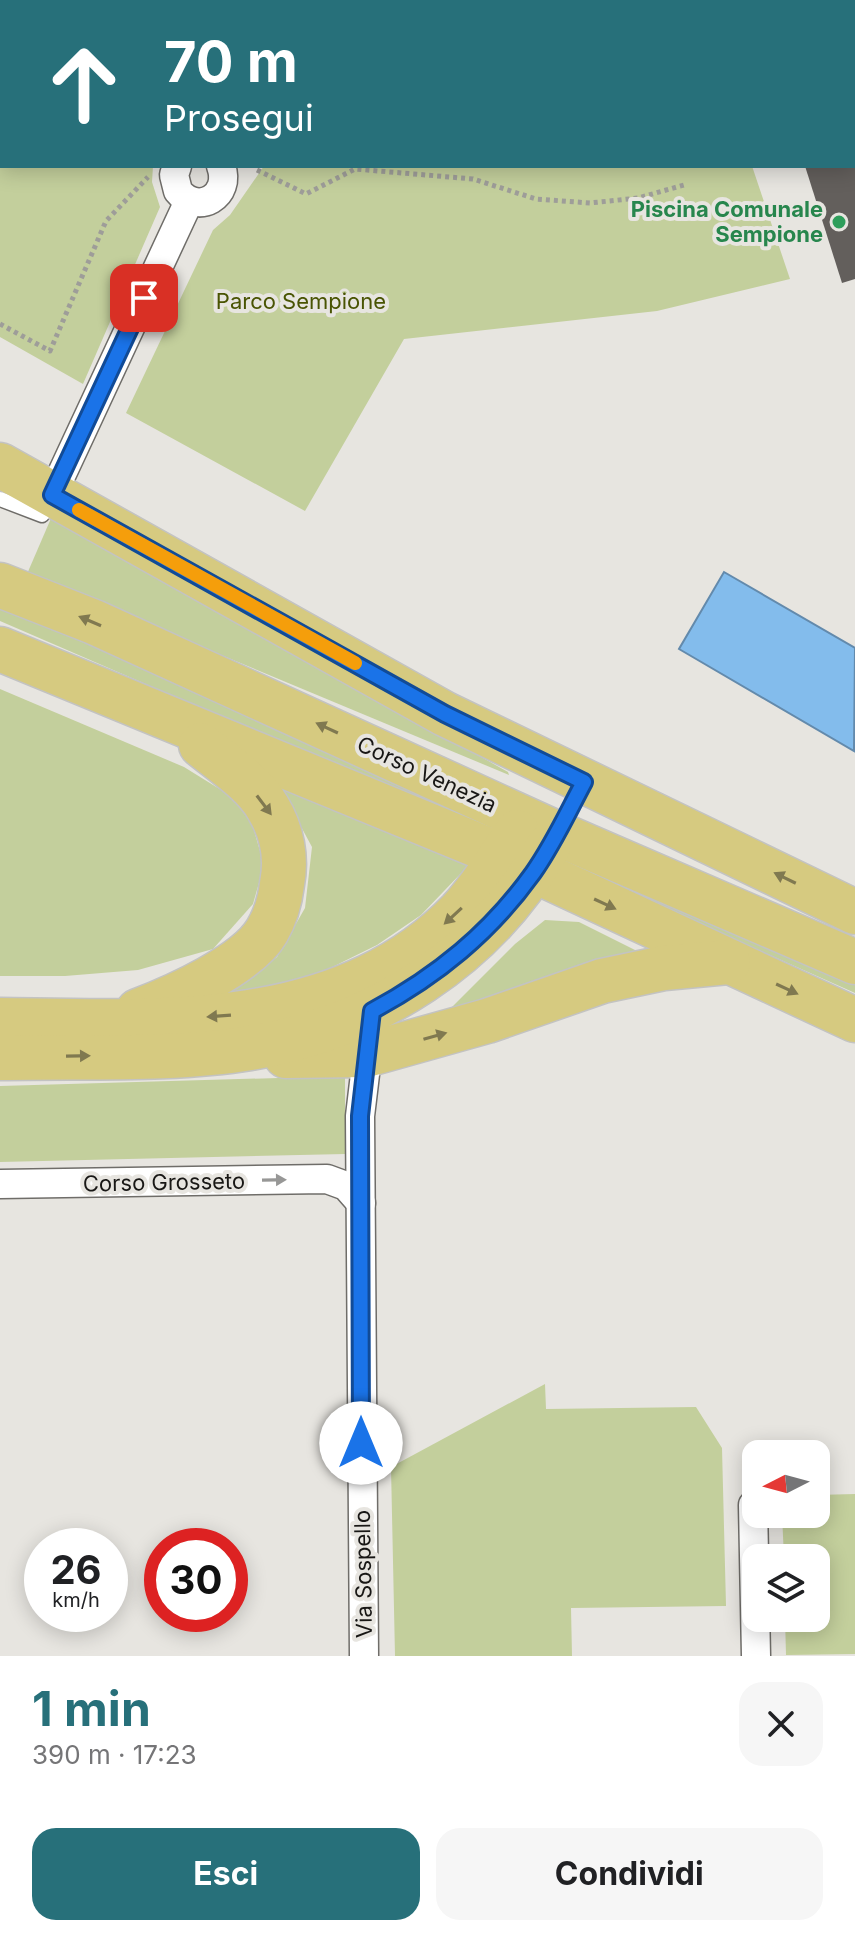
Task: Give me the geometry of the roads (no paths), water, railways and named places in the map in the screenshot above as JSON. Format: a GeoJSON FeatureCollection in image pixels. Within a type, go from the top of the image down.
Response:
{"type":"FeatureCollection","features":[{"type":"Feature","properties":{"kind":"main road"},"geometry":{"type":"LineString","coordinates":[[0,465],[445,714],[855,912]]}},
{"type":"Feature","properties":{"kind":"main road","name":"Corso Venezia"},"geometry":{"type":"LineString","coordinates":[[0,585],[94,622],[540,826],[855,962]]}},
{"type":"Feature","properties":{"kind":"main road","name":"Corso Venezia"},"geometry":{"type":"LineString","coordinates":[[0,649],[518,863],[855,1020]]}},
{"type":"Feature","properties":{"kind":"main road"},"geometry":{"type":"LineString","coordinates":[[113,1021],[201,983],[245,953],[266,933],[279,904],[285,867],[281,836],[267,806],[229,768],[165,716]]}},
{"type":"Feature","properties":{"kind":"main road"},"geometry":{"type":"LineString","coordinates":[[0,1058],[191,1054],[248,1049],[312,1035],[372,1011],[412,989],[484,932],[540,826],[584,782]]}},
{"type":"Feature","properties":{"kind":"main road"},"geometry":{"type":"LineString","coordinates":[[0,1020],[113,1021],[246,1014],[304,1002],[377,973],[432,935],[518,863]]}},
{"type":"Feature","properties":{"kind":"main road"},"geometry":{"type":"LineString","coordinates":[[248,1049],[292,1057],[366,1055],[487,1021],[602,981],[664,968],[729,962]]}},
{"type":"Feature","properties":{"kind":"street"},"geometry":{"type":"LineString","coordinates":[[177,168],[175,183],[189,201],[204,203],[217,195],[224,182],[224,169]]}},
{"type":"Feature","properties":{"kind":"street"},"geometry":{"type":"LineString","coordinates":[[52,495],[189,201]]}},
{"type":"Feature","properties":{"kind":"street","name":"Via Sospello"},"geometry":{"type":"LineString","coordinates":[[364,1656],[360,1116],[372,1011]]}},
{"type":"Feature","properties":{"kind":"street"},"geometry":{"type":"LineString","coordinates":[[327,1179],[345,1171],[361,1156]]}},
{"type":"Feature","properties":{"kind":"street"},"geometry":{"type":"LineString","coordinates":[[327,1179],[346,1186],[361,1203]]}},
{"type":"Feature","properties":{"kind":"street","name":"Corso Grosseto"},"geometry":{"type":"LineString","coordinates":[[0,1184],[327,1179]]}},
{"type":"Feature","properties":{"kind":"street"},"geometry":{"type":"LineString","coordinates":[[753,1528],[756,1656]]}},
{"type":"Feature","properties":{"kind":"lane"},"geometry":{"type":"LineString","coordinates":[[0,499],[42,515],[52,495]]}},
{"type":"Feature","properties":{"kind":"water"},"geometry":{"type":"Polygon","coordinates":[[[724,572],[855,648],[854,751],[679,649],[724,572]]]}},
{"type":"Feature","properties":{"kind":"place","name":"Piscina Comunale Sempione"},"geometry":{"type":"Point","coordinates":[839,222]}},
{"type":"Feature","properties":{"kind":"park label","name":"Parco Sempione"},"geometry":{"type":"Point","coordinates":[301,301]}}]}
